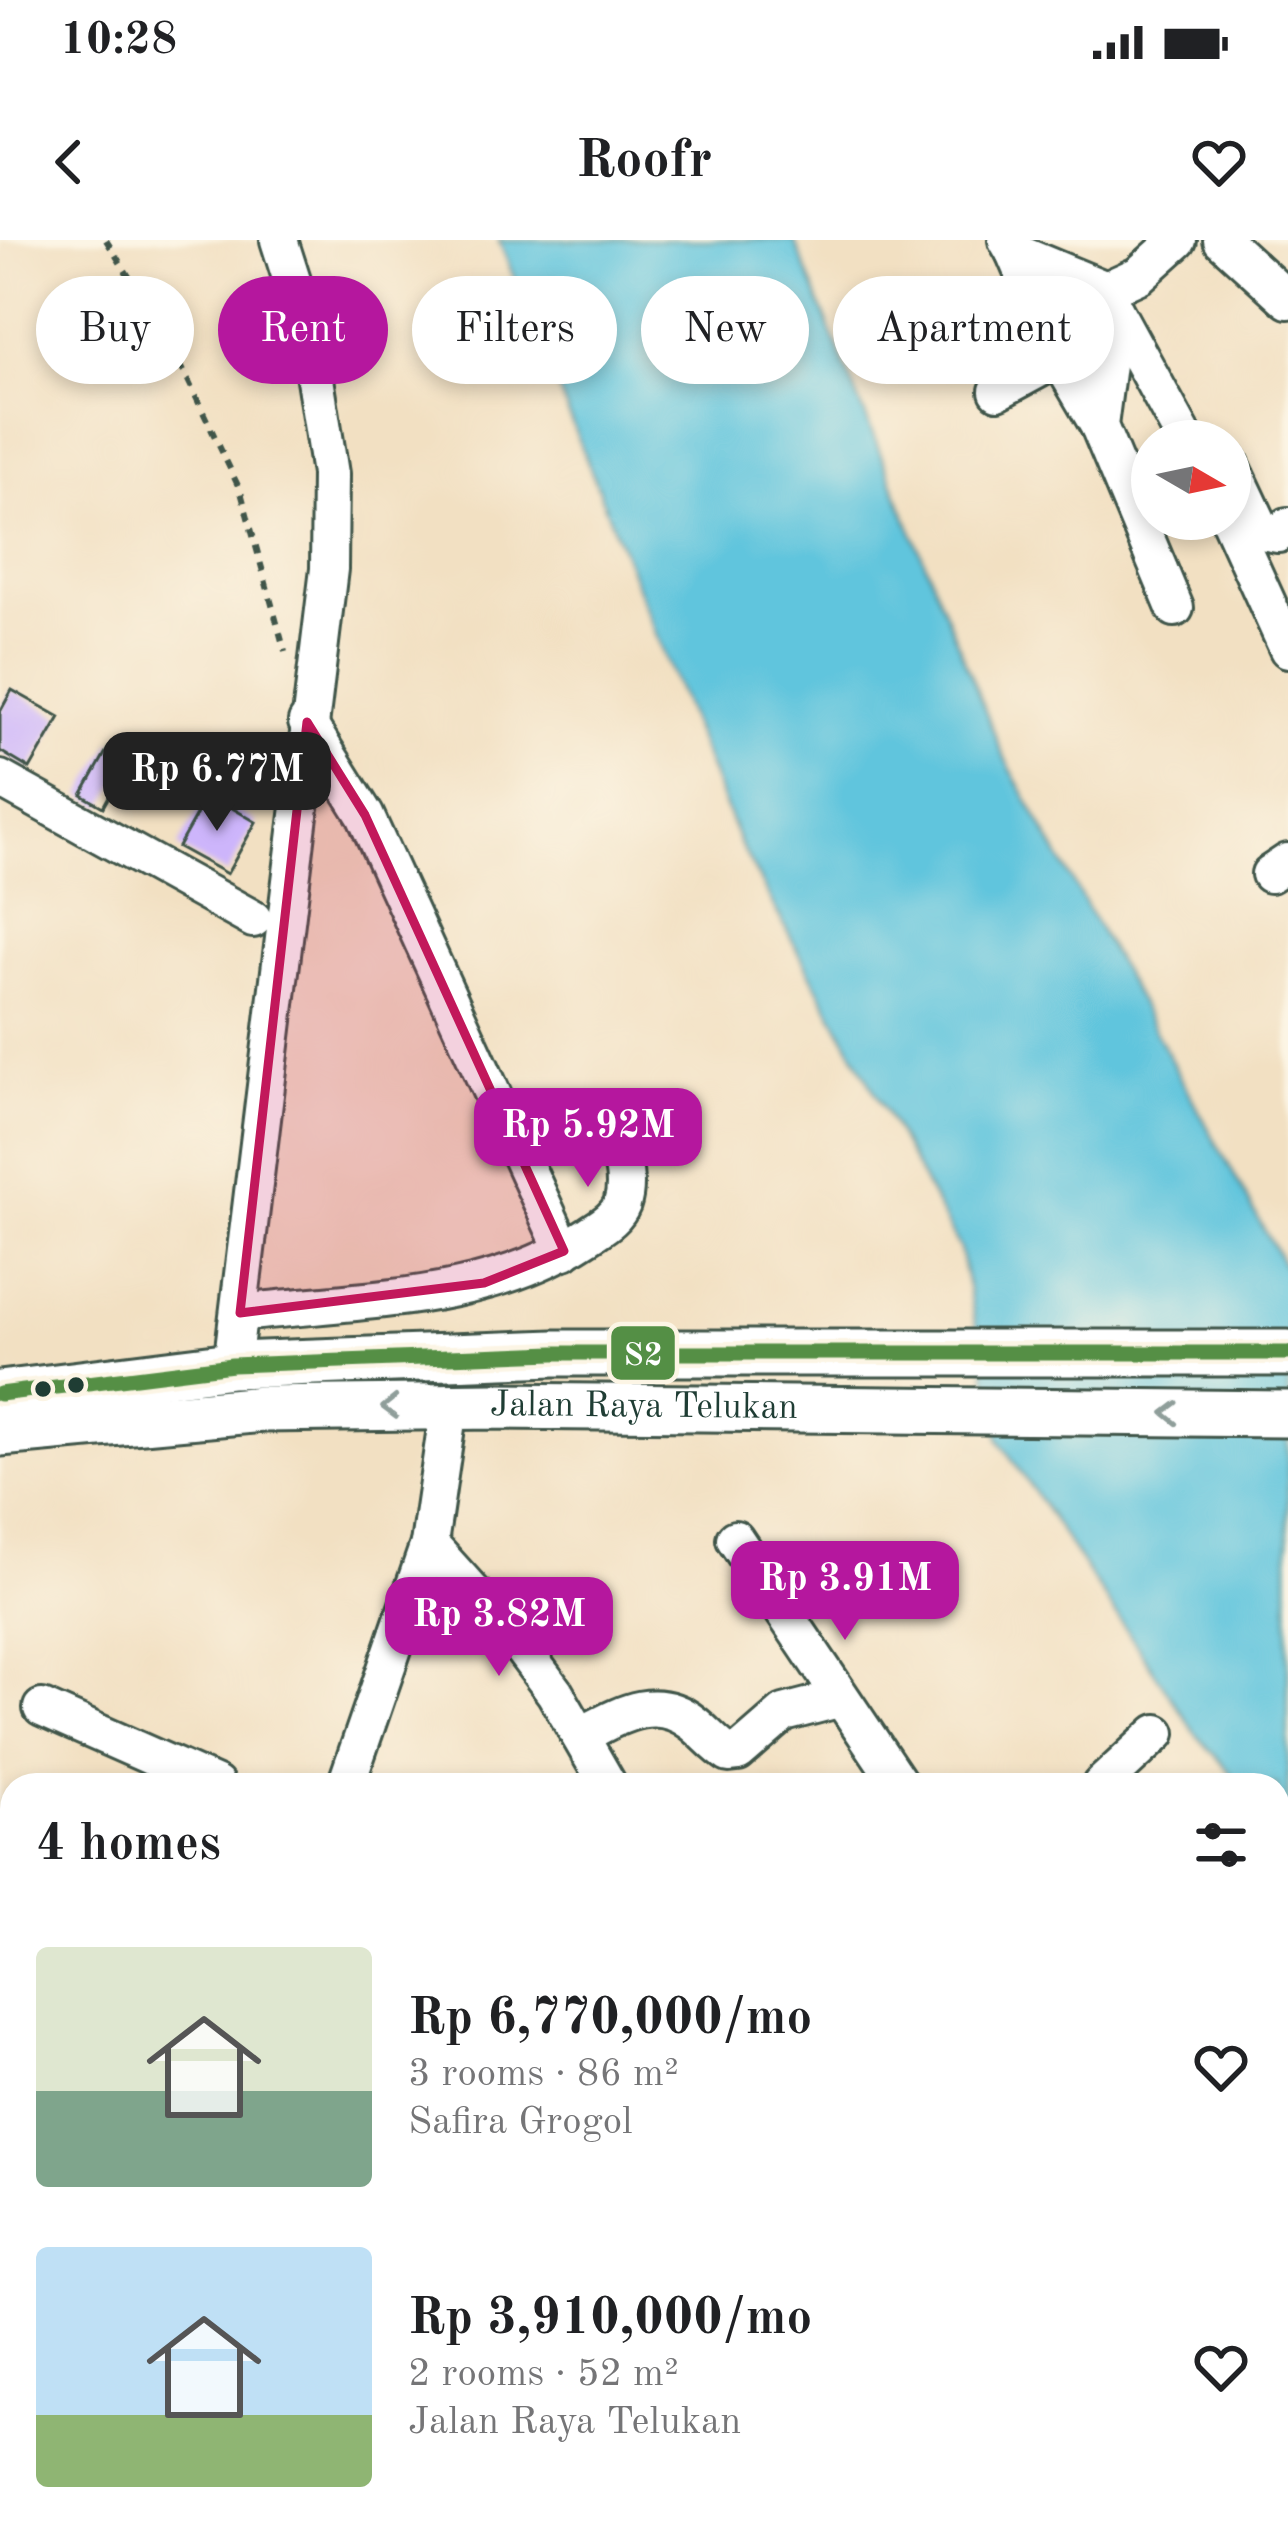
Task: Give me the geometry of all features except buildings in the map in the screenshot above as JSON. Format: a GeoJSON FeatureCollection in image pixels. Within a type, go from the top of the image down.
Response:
{"type":"FeatureCollection","features":[{"type":"Feature","properties":{"kind":"main road","name":"Jalan Raya Telukan"},"geometry":{"type":"LineString","coordinates":[[0,1394],[232,1365],[554,1353],[1288,1353]]}},
{"type":"Feature","properties":{"kind":"main road","name":"Jalan Raya Telukan"},"geometry":{"type":"LineString","coordinates":[[0,1433],[263,1409],[1288,1414]]}},
{"type":"Feature","properties":{"kind":"street"},"geometry":{"type":"LineString","coordinates":[[232,1365],[329,569],[330,474],[307,328],[279,240]]}},
{"type":"Feature","properties":{"kind":"street"},"geometry":{"type":"LineString","coordinates":[[1114,297],[1178,240]]}},
{"type":"Feature","properties":{"kind":"street"},"geometry":{"type":"LineString","coordinates":[[1222,240],[1288,301]]}},
{"type":"Feature","properties":{"kind":"street"},"geometry":{"type":"LineString","coordinates":[[1011,246],[1066,276]]}},
{"type":"Feature","properties":{"kind":"street"},"geometry":{"type":"LineString","coordinates":[[1011,246],[1024,276]]}},
{"type":"Feature","properties":{"kind":"street"},"geometry":{"type":"LineString","coordinates":[[1114,306],[1195,420]]}},
{"type":"Feature","properties":{"kind":"street"},"geometry":{"type":"LineString","coordinates":[[998,391],[1011,384]]}},
{"type":"Feature","properties":{"kind":"street"},"geometry":{"type":"LineString","coordinates":[[1074,384],[1099,426],[1175,608]]}},
{"type":"Feature","properties":{"kind":"street"},"geometry":{"type":"LineString","coordinates":[[1099,426],[1103,384]]}},
{"type":"Feature","properties":{"kind":"street"},"geometry":{"type":"LineString","coordinates":[[1251,512],[1262,531],[1278,534],[1288,526]]}},
{"type":"Feature","properties":{"kind":"street"},"geometry":{"type":"LineString","coordinates":[[1238,540],[1288,650]]}},
{"type":"Feature","properties":{"kind":"street"},"geometry":{"type":"LineString","coordinates":[[308,717],[365,815],[564,1251]]}},
{"type":"Feature","properties":{"kind":"street"},"geometry":{"type":"LineString","coordinates":[[0,779],[253,919]]}},
{"type":"Feature","properties":{"kind":"street"},"geometry":{"type":"LineString","coordinates":[[240,1313],[484,1283],[520,1273],[564,1251],[612,1219],[621,1207],[625,1181],[615,1130]]}},
{"type":"Feature","properties":{"kind":"street"},"geometry":{"type":"LineString","coordinates":[[350,1773],[429,1544],[449,1407]]}},
{"type":"Feature","properties":{"kind":"street"},"geometry":{"type":"LineString","coordinates":[[734,1539],[891,1773]]}},
{"type":"Feature","properties":{"kind":"street"},"geometry":{"type":"LineString","coordinates":[[429,1544],[514,1638],[555,1693],[591,1767],[635,1708],[660,1707],[690,1720],[717,1747],[738,1754],[784,1713],[838,1699]]}},
{"type":"Feature","properties":{"kind":"street"},"geometry":{"type":"LineString","coordinates":[[42,1708],[189,1773]]}},
{"type":"Feature","properties":{"kind":"street"},"geometry":{"type":"LineString","coordinates":[[1114,1773],[1157,1733]]}},
{"type":"Feature","properties":{"kind":"path"},"geometry":{"type":"LineString","coordinates":[[106,240],[169,340],[242,492],[283,649],[308,717]]}},
{"type":"Feature","properties":{"kind":"highlighted area"},"geometry":{"type":"Polygon","coordinates":[[[307,722],[365,815],[564,1251],[484,1283],[240,1313],[307,722]]]}},
{"type":"Feature","properties":{"kind":"water"},"geometry":{"type":"Polygon","coordinates":[[[499,240],[794,240],[809,276],[641,276],[641,384],[809,384],[809,277],[833,336],[833,384],[852,384],[1003,755],[1288,1273],[1288,1773],[1231,1773],[1196,1734],[1000,1441],[960,1249],[739,842],[556,384],[617,384],[617,276],[513,276],[499,240]]]}},
{"type":"Feature","properties":{"kind":"transit line","name":"S2"},"geometry":{"type":"LineString","coordinates":[[0,1394],[232,1365],[554,1353],[1288,1353]]}}]}
